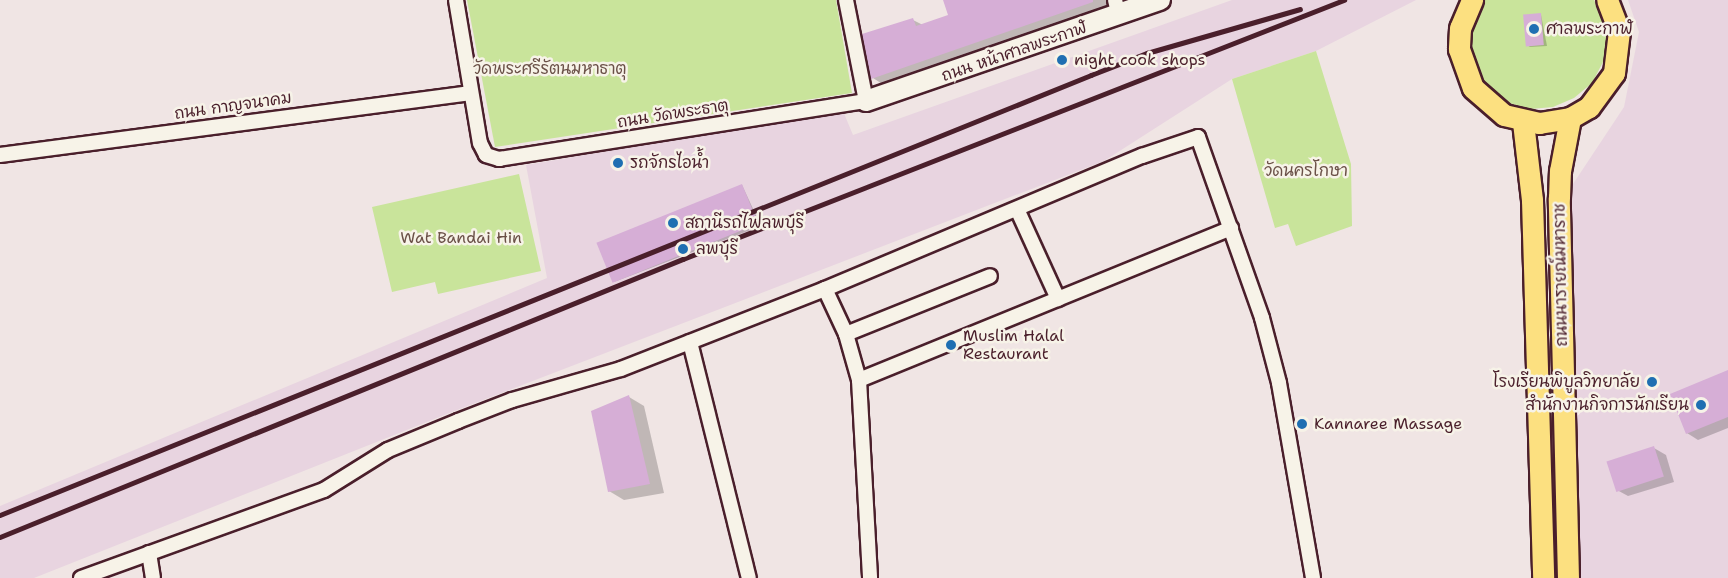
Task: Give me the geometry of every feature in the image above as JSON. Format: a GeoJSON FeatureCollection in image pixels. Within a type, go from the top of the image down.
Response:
{"type":"FeatureCollection","features":[{"type":"Feature","properties":{"kind":"main road"},"geometry":{"type":"LineString","coordinates":[[1472,0],[1460,28],[1464,69],[1487,103],[1524,122],[1555,122],[1570,118],[1588,107],[1614,73],[1619,31],[1607,0]]}},
{"type":"Feature","properties":{"kind":"main road","name":"ถนนนารายณ์มหาราช"},"geometry":{"type":"LineString","coordinates":[[1568,578],[1559,198],[1560,171],[1570,118]]}},
{"type":"Feature","properties":{"kind":"main road","name":"ถนนนารายณ์มหาราช"},"geometry":{"type":"LineString","coordinates":[[1524,122],[1532,200],[1543,578]]}},
{"type":"Feature","properties":{"kind":"street"},"geometry":{"type":"LineString","coordinates":[[456,0],[471,93]]}},
{"type":"Feature","properties":{"kind":"street"},"geometry":{"type":"LineString","coordinates":[[846,0],[866,101]]}},
{"type":"Feature","properties":{"kind":"street","name":"ถนน หน้าศาลพระกาฬ"},"geometry":{"type":"LineString","coordinates":[[866,101],[1117,8],[1160,0]]}},
{"type":"Feature","properties":{"kind":"street","name":"ถนน กาญจนาคม"},"geometry":{"type":"LineString","coordinates":[[0,155],[471,93]]}},
{"type":"Feature","properties":{"kind":"street","name":"ถนน วัดพระธาตุ"},"geometry":{"type":"LineString","coordinates":[[471,93],[480,143],[486,155],[499,159],[866,101]]}},
{"type":"Feature","properties":{"kind":"street"},"geometry":{"type":"LineString","coordinates":[[81,578],[324,490],[388,450],[468,417],[512,400],[570,386],[690,342],[825,290],[1017,209],[1198,137],[1262,318],[1279,383],[1312,578]]}},
{"type":"Feature","properties":{"kind":"street"},"geometry":{"type":"LineString","coordinates":[[1017,209],[1058,299]]}},
{"type":"Feature","properties":{"kind":"street"},"geometry":{"type":"LineString","coordinates":[[860,380],[1231,228]]}},
{"type":"Feature","properties":{"kind":"street"},"geometry":{"type":"LineString","coordinates":[[846,334],[990,276]]}},
{"type":"Feature","properties":{"kind":"street"},"geometry":{"type":"LineString","coordinates":[[825,290],[846,334],[860,380],[870,578]]}},
{"type":"Feature","properties":{"kind":"street"},"geometry":{"type":"LineString","coordinates":[[690,342],[749,578]]}},
{"type":"Feature","properties":{"kind":"street"},"geometry":{"type":"LineString","coordinates":[[149,553],[153,578]]}},
{"type":"Feature","properties":{"kind":"shaded area"},"geometry":{"type":"Polygon","coordinates":[[[1232,0],[1416,0],[1316,51],[1232,79],[1104,161],[452,412],[34,578],[0,578],[0,506],[547,278],[526,165],[843,111],[853,135],[1232,0]]]}},
{"type":"Feature","properties":{"kind":"shaded area","name":"โรงเรียนพิบูลวิทยาลัย"},"geometry":{"type":"Polygon","coordinates":[[[1628,0],[1728,0],[1728,578],[1581,578],[1571,187],[1624,107],[1639,32],[1628,0]]]}},
{"type":"Feature","properties":{"kind":"green space","name":"วัดพระศรีรัตนมหาธาตุ"},"geometry":{"type":"Polygon","coordinates":[[[467,0],[836,0],[852,93],[495,147],[467,0]]]}},
{"type":"Feature","properties":{"kind":"green space"},"geometry":{"type":"Polygon","coordinates":[[[1481,0],[1594,0],[1603,16],[1607,39],[1603,62],[1592,83],[1574,98],[1553,107],[1531,109],[1509,103],[1491,91],[1477,73],[1469,52],[1469,30],[1481,0]]]}},
{"type":"Feature","properties":{"kind":"green space","name":"วัดนครโกษา"},"geometry":{"type":"Polygon","coordinates":[[[1316,51],[1351,164],[1352,226],[1296,246],[1288,224],[1275,228],[1232,79],[1316,51]]]}},
{"type":"Feature","properties":{"kind":"green space","name":"Wat Bandai Hin"},"geometry":{"type":"Polygon","coordinates":[[[519,174],[541,271],[438,294],[435,282],[392,292],[372,207],[519,174]]]}},
{"type":"Feature","properties":{"kind":"building"},"geometry":{"type":"Polygon","coordinates":[[[943,0],[1093,0],[1093,2],[871,79],[862,34],[913,18],[916,26],[948,15],[943,0]]]}},
{"type":"Feature","properties":{"kind":"building"},"geometry":{"type":"Polygon","coordinates":[[[1541,13],[1544,45],[1526,46],[1523,15],[1541,13]]]}},
{"type":"Feature","properties":{"kind":"building"},"geometry":{"type":"Polygon","coordinates":[[[742,184],[758,224],[613,283],[596,243],[742,184]]]}},
{"type":"Feature","properties":{"kind":"building","name":"สำนักงานกิจการนักเรียน"},"geometry":{"type":"Polygon","coordinates":[[[1728,370],[1728,417],[1686,434],[1670,394],[1728,370]]]}},
{"type":"Feature","properties":{"kind":"building"},"geometry":{"type":"Polygon","coordinates":[[[629,395],[650,484],[608,492],[591,411],[629,395]]]}},
{"type":"Feature","properties":{"kind":"building"},"geometry":{"type":"Polygon","coordinates":[[[1654,446],[1664,476],[1616,492],[1606,461],[1654,446]]]}},
{"type":"Feature","properties":{"kind":"railway"},"geometry":{"type":"LineString","coordinates":[[0,537],[683,259],[1344,0]]}},
{"type":"Feature","properties":{"kind":"railway"},"geometry":{"type":"LineString","coordinates":[[0,515],[1147,53],[1300,9]]}},
{"type":"Feature","properties":{"kind":"place","name":"ศาลพระกาฬ"},"geometry":{"type":"Point","coordinates":[1534,29]}},
{"type":"Feature","properties":{"kind":"place","name":"night cook shops"},"geometry":{"type":"Point","coordinates":[1062,60]}},
{"type":"Feature","properties":{"kind":"place","name":"รถจักรไอน้ำ"},"geometry":{"type":"Point","coordinates":[618,163]}},
{"type":"Feature","properties":{"kind":"place","name":"สถานีรถไฟลพบุรี"},"geometry":{"type":"Point","coordinates":[673,223]}},
{"type":"Feature","properties":{"kind":"place","name":"ลพบุรี"},"geometry":{"type":"Point","coordinates":[683,249]}},
{"type":"Feature","properties":{"kind":"place","name":"Muslim Halal Restaurant"},"geometry":{"type":"Point","coordinates":[951,345]}},
{"type":"Feature","properties":{"kind":"place","name":"โรงเรียนพิบูลวิทยาลัย"},"geometry":{"type":"Point","coordinates":[1652,382]}},
{"type":"Feature","properties":{"kind":"place","name":"สำนักงานกิจการนักเรียน"},"geometry":{"type":"Point","coordinates":[1701,405]}},
{"type":"Feature","properties":{"kind":"place","name":"Kannaree Massage"},"geometry":{"type":"Point","coordinates":[1302,424]}}]}
